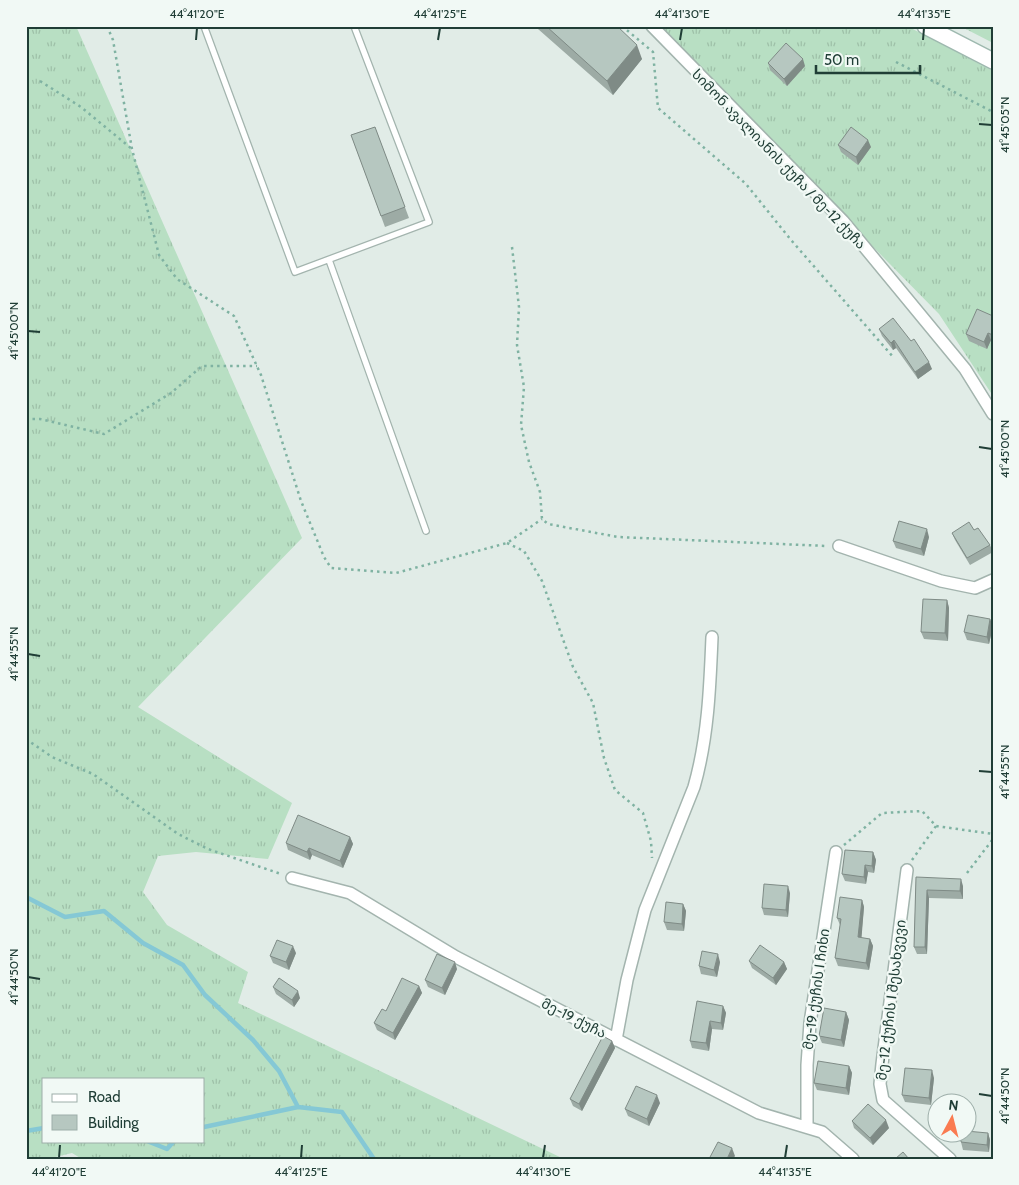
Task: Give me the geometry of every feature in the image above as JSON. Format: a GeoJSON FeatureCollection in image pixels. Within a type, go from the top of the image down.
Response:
{"type":"FeatureCollection","features":[{"type":"Feature","properties":{"kind":"main road"},"geometry":{"type":"LineString","coordinates":[[925,26],[993,61]]}},
{"type":"Feature","properties":{"kind":"street","name":"სიმონ ავალიანის ქუჩა / მე-12 ქუჩა"},"geometry":{"type":"LineString","coordinates":[[652,26],[843,221],[965,369],[993,414]]}},
{"type":"Feature","properties":{"kind":"street"},"geometry":{"type":"LineString","coordinates":[[839,546],[941,581],[974,588],[993,580]]}},
{"type":"Feature","properties":{"kind":"street"},"geometry":{"type":"LineString","coordinates":[[616,1040],[627,980],[645,910],[694,787],[700,767],[709,701],[712,637]]}},
{"type":"Feature","properties":{"kind":"street","name":"მე-19 ქუჩის I ჩიხი"},"geometry":{"type":"LineString","coordinates":[[807,1127],[806,1065],[810,1024],[836,852]]}},
{"type":"Feature","properties":{"kind":"street","name":"მე-12 ქუჩის I შესახვევი"},"geometry":{"type":"LineString","coordinates":[[907,870],[880,1084],[883,1100],[950,1159]]}},
{"type":"Feature","properties":{"kind":"street","name":"მე-19 ქუჩა"},"geometry":{"type":"LineString","coordinates":[[292,878],[350,893],[456,957],[759,1113],[822,1132],[853,1159]]}},
{"type":"Feature","properties":{"kind":"lane"},"geometry":{"type":"LineString","coordinates":[[204,26],[295,272],[429,222],[354,26]]}},
{"type":"Feature","properties":{"kind":"lane"},"geometry":{"type":"LineString","coordinates":[[330,260],[426,531]]}},
{"type":"Feature","properties":{"kind":"path"},"geometry":{"type":"LineString","coordinates":[[107,26],[113,40],[132,149],[159,255],[177,279],[234,316],[257,366],[284,440],[301,501],[324,557],[331,568],[396,573],[507,543],[542,519]]}},
{"type":"Feature","properties":{"kind":"path"},"geometry":{"type":"LineString","coordinates":[[622,26],[653,52],[658,108],[746,184],[791,240],[894,358]]}},
{"type":"Feature","properties":{"kind":"path"},"geometry":{"type":"LineString","coordinates":[[896,62],[993,112]]}},
{"type":"Feature","properties":{"kind":"path"},"geometry":{"type":"LineString","coordinates":[[40,81],[82,107],[132,149]]}},
{"type":"Feature","properties":{"kind":"path"},"geometry":{"type":"LineString","coordinates":[[512,247],[519,307],[517,345],[524,387],[521,425],[529,462],[540,492],[542,519],[548,524],[618,537],[839,546]]}},
{"type":"Feature","properties":{"kind":"path"},"geometry":{"type":"LineString","coordinates":[[26,419],[40,420],[104,434],[171,393],[202,366],[257,366]]}},
{"type":"Feature","properties":{"kind":"path"},"geometry":{"type":"LineString","coordinates":[[507,543],[524,551],[542,581],[573,667],[593,703],[604,758],[615,790],[643,813],[651,841],[652,861]]}},
{"type":"Feature","properties":{"kind":"path"},"geometry":{"type":"LineString","coordinates":[[26,739],[52,757],[93,774],[178,834],[208,849],[292,878]]}},
{"type":"Feature","properties":{"kind":"path"},"geometry":{"type":"LineString","coordinates":[[836,852],[882,812],[922,811],[936,826],[993,834]]}},
{"type":"Feature","properties":{"kind":"path"},"geometry":{"type":"LineString","coordinates":[[907,870],[936,826]]}},
{"type":"Feature","properties":{"kind":"path"},"geometry":{"type":"LineString","coordinates":[[967,873],[993,840]]}},
{"type":"Feature","properties":{"kind":"green space"},"geometry":{"type":"Polygon","coordinates":[[[26,26],[76,26],[302,538],[138,707],[292,803],[268,859],[196,852],[158,856],[143,892],[167,925],[248,972],[238,1003],[564,1159],[82,1159],[72,1153],[47,1159],[26,1159],[26,26]]]}},
{"type":"Feature","properties":{"kind":"green space"},"geometry":{"type":"Polygon","coordinates":[[[656,26],[907,26],[993,71],[993,396],[939,314],[656,26]]]}},
{"type":"Feature","properties":{"kind":"green space"},"geometry":{"type":"Polygon","coordinates":[[[960,26],[993,26],[993,43],[960,26]]]}},
{"type":"Feature","properties":{"kind":"building"},"geometry":{"type":"Polygon","coordinates":[[[546,26],[617,26],[637,45],[607,81],[546,26]]]}},
{"type":"Feature","properties":{"kind":"building"},"geometry":{"type":"Polygon","coordinates":[[[786,43],[803,59],[784,79],[768,63],[786,43]]]}},
{"type":"Feature","properties":{"kind":"building"},"geometry":{"type":"Polygon","coordinates":[[[375,127],[405,207],[381,216],[351,135],[375,127]]]}},
{"type":"Feature","properties":{"kind":"building"},"geometry":{"type":"Polygon","coordinates":[[[851,127],[868,140],[856,157],[838,145],[851,127]]]}},
{"type":"Feature","properties":{"kind":"building"},"geometry":{"type":"Polygon","coordinates":[[[977,309],[993,316],[993,335],[988,333],[984,342],[966,334],[977,309]]]}},
{"type":"Feature","properties":{"kind":"building"},"geometry":{"type":"Polygon","coordinates":[[[893,318],[911,341],[914,339],[929,362],[915,372],[894,340],[891,343],[879,329],[893,318]]]}},
{"type":"Feature","properties":{"kind":"building"},"geometry":{"type":"Polygon","coordinates":[[[899,521],[927,529],[921,549],[893,541],[899,521]]]}},
{"type":"Feature","properties":{"kind":"building"},"geometry":{"type":"Polygon","coordinates":[[[969,522],[974,530],[978,528],[990,545],[967,558],[952,533],[969,522]]]}},
{"type":"Feature","properties":{"kind":"building"},"geometry":{"type":"Polygon","coordinates":[[[923,599],[947,600],[945,633],[921,632],[923,599]]]}},
{"type":"Feature","properties":{"kind":"building"},"geometry":{"type":"Polygon","coordinates":[[[968,615],[990,619],[987,637],[964,632],[968,615]]]}},
{"type":"Feature","properties":{"kind":"building"},"geometry":{"type":"Polygon","coordinates":[[[298,815],[350,837],[340,861],[309,848],[307,852],[286,843],[298,815]]]}},
{"type":"Feature","properties":{"kind":"building"},"geometry":{"type":"Polygon","coordinates":[[[845,850],[873,852],[872,866],[865,865],[864,877],[842,874],[845,850]]]}},
{"type":"Feature","properties":{"kind":"building"},"geometry":{"type":"Polygon","coordinates":[[[916,877],[961,879],[960,891],[927,890],[925,947],[914,947],[916,877]]]}},
{"type":"Feature","properties":{"kind":"building"},"geometry":{"type":"Polygon","coordinates":[[[764,884],[788,886],[786,910],[762,908],[764,884]]]}},
{"type":"Feature","properties":{"kind":"building"},"geometry":{"type":"Polygon","coordinates":[[[840,897],[862,900],[858,937],[870,939],[866,963],[835,958],[841,919],[837,918],[840,897]]]}},
{"type":"Feature","properties":{"kind":"building"},"geometry":{"type":"Polygon","coordinates":[[[666,902],[683,904],[682,924],[664,922],[666,902]]]}},
{"type":"Feature","properties":{"kind":"building"},"geometry":{"type":"Polygon","coordinates":[[[277,940],[293,946],[286,962],[270,956],[277,940]]]}},
{"type":"Feature","properties":{"kind":"building"},"geometry":{"type":"Polygon","coordinates":[[[760,945],[784,962],[773,978],[749,961],[760,945]]]}},
{"type":"Feature","properties":{"kind":"building"},"geometry":{"type":"Polygon","coordinates":[[[702,951],[718,954],[714,970],[699,966],[702,951]]]}},
{"type":"Feature","properties":{"kind":"building"},"geometry":{"type":"Polygon","coordinates":[[[437,954],[455,962],[442,988],[425,980],[437,954]]]}},
{"type":"Feature","properties":{"kind":"building"},"geometry":{"type":"Polygon","coordinates":[[[279,978],[298,991],[292,1000],[273,987],[279,978]]]}},
{"type":"Feature","properties":{"kind":"building"},"geometry":{"type":"Polygon","coordinates":[[[402,978],[419,986],[393,1033],[374,1023],[382,1009],[386,1011],[402,978]]]}},
{"type":"Feature","properties":{"kind":"building"},"geometry":{"type":"Polygon","coordinates":[[[697,1001],[723,1006],[721,1023],[710,1021],[706,1043],[690,1041],[697,1001]]]}},
{"type":"Feature","properties":{"kind":"building"},"geometry":{"type":"Polygon","coordinates":[[[824,1008],[846,1012],[841,1040],[819,1036],[824,1008]]]}},
{"type":"Feature","properties":{"kind":"building"},"geometry":{"type":"Polygon","coordinates":[[[603,1036],[612,1041],[579,1104],[570,1099],[603,1036]]]}},
{"type":"Feature","properties":{"kind":"building"},"geometry":{"type":"Polygon","coordinates":[[[818,1061],[849,1066],[846,1088],[814,1083],[818,1061]]]}},
{"type":"Feature","properties":{"kind":"building"},"geometry":{"type":"Polygon","coordinates":[[[905,1068],[932,1070],[930,1092],[926,1092],[926,1098],[902,1095],[905,1068]]]}},
{"type":"Feature","properties":{"kind":"building"},"geometry":{"type":"Polygon","coordinates":[[[636,1086],[657,1095],[647,1119],[625,1109],[636,1086]]]}},
{"type":"Feature","properties":{"kind":"building"},"geometry":{"type":"Polygon","coordinates":[[[868,1104],[886,1120],[870,1138],[852,1121],[868,1104]]]}},
{"type":"Feature","properties":{"kind":"building"},"geometry":{"type":"Polygon","coordinates":[[[976,1132],[988,1133],[987,1145],[961,1142],[976,1142],[976,1132]]]}},
{"type":"Feature","properties":{"kind":"building"},"geometry":{"type":"Polygon","coordinates":[[[718,1142],[732,1148],[727,1159],[709,1159],[718,1142]]]}},
{"type":"Feature","properties":{"kind":"building"},"geometry":{"type":"Polygon","coordinates":[[[903,1152],[909,1159],[895,1159],[903,1152]]]}},
{"type":"Feature","properties":{"kind":"waterway"},"geometry":{"type":"LineString","coordinates":[[26,897],[65,917],[104,911],[143,943],[183,965],[205,995],[253,1040],[279,1071],[298,1107]]}},
{"type":"Feature","properties":{"kind":"waterway"},"geometry":{"type":"LineString","coordinates":[[205,1127],[298,1107],[342,1112],[374,1159]]}},
{"type":"Feature","properties":{"kind":"waterway"},"geometry":{"type":"LineString","coordinates":[[26,1131],[42,1128]]}},
{"type":"Feature","properties":{"kind":"waterway"},"geometry":{"type":"LineString","coordinates":[[150,1142],[167,1149],[173,1142]]}}]}
